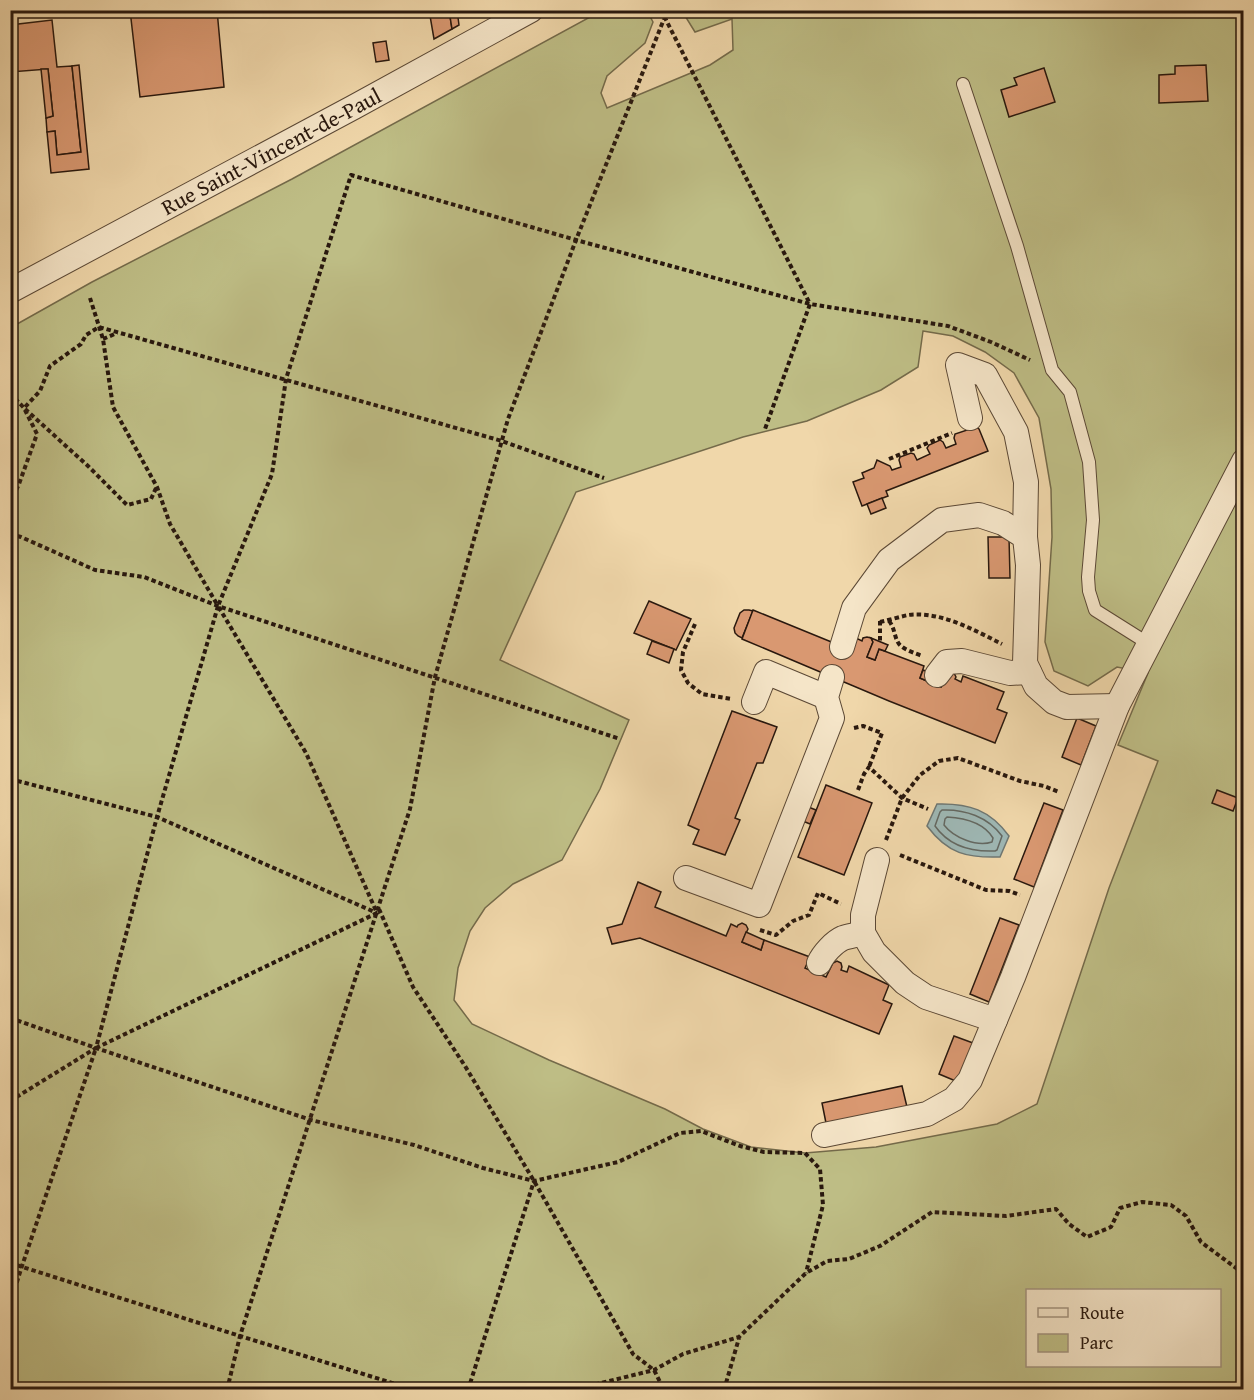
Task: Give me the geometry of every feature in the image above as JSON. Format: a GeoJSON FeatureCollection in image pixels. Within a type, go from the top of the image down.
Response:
{"type":"FeatureCollection","features":[{"type":"Feature","properties":{"kind":"street","name":"Rue Saint-Vincent-de-Paul"},"geometry":{"type":"LineString","coordinates":[[10,291],[531,10]]}},
{"type":"Feature","properties":{"kind":"street"},"geometry":{"type":"LineString","coordinates":[[970,418],[958,365],[985,375],[1016,432],[1026,482],[1024,537],[1028,565],[1027,668],[1036,686],[1054,702],[1067,707],[1117,706]]}},
{"type":"Feature","properties":{"kind":"street"},"geometry":{"type":"LineString","coordinates":[[824,1135],[927,1114],[954,1099],[970,1080],[1013,977],[1117,706],[1244,461]]}},
{"type":"Feature","properties":{"kind":"street"},"geometry":{"type":"LineString","coordinates":[[842,647],[854,608],[889,560],[942,520],[979,516],[1003,523],[1024,537]]}},
{"type":"Feature","properties":{"kind":"street"},"geometry":{"type":"LineString","coordinates":[[936,675],[947,662],[962,662],[1010,673],[1027,668]]}},
{"type":"Feature","properties":{"kind":"street"},"geometry":{"type":"LineString","coordinates":[[686,878],[759,905],[832,718],[829,687],[766,672],[747,701]]}},
{"type":"Feature","properties":{"kind":"street"},"geometry":{"type":"LineString","coordinates":[[880,854],[863,915],[863,933],[874,951],[905,983],[926,997],[995,1020]]}},
{"type":"Feature","properties":{"kind":"street"},"geometry":{"type":"LineString","coordinates":[[819,963],[827,952],[843,938],[863,933]]}},
{"type":"Feature","properties":{"kind":"lane"},"geometry":{"type":"LineString","coordinates":[[963,84],[1017,246],[1052,370],[1070,392],[1089,462],[1093,520],[1088,577],[1089,591],[1095,610],[1149,644]]}},
{"type":"Feature","properties":{"kind":"path"},"geometry":{"type":"LineString","coordinates":[[661,10],[810,304],[765,429]]}},
{"type":"Feature","properties":{"kind":"path"},"geometry":{"type":"LineString","coordinates":[[227,1389],[240,1336],[410,809],[435,677],[508,419],[664,19]]}},
{"type":"Feature","properties":{"kind":"path"},"geometry":{"type":"LineString","coordinates":[[10,1304],[96,1048],[157,817],[218,606],[272,474],[286,379],[351,175],[810,304],[948,326],[991,342],[1052,370]]}},
{"type":"Feature","properties":{"kind":"path"},"geometry":{"type":"LineString","coordinates":[[90,298],[103,339],[113,407],[157,487],[170,524],[306,753],[413,987],[465,1066],[534,1180],[633,1354],[654,1370],[664,1389]]}},
{"type":"Feature","properties":{"kind":"path"},"geometry":{"type":"LineString","coordinates":[[24,408],[40,391],[51,366],[81,344],[86,335],[99,327],[502,441],[604,478]]}},
{"type":"Feature","properties":{"kind":"path"},"geometry":{"type":"LineString","coordinates":[[103,339],[118,332]]}},
{"type":"Feature","properties":{"kind":"path"},"geometry":{"type":"LineString","coordinates":[[10,393],[127,505],[151,499],[157,487]]}},
{"type":"Feature","properties":{"kind":"path"},"geometry":{"type":"LineString","coordinates":[[10,503],[37,434],[24,408]]}},
{"type":"Feature","properties":{"kind":"path"},"geometry":{"type":"LineString","coordinates":[[890,459],[952,434]]}},
{"type":"Feature","properties":{"kind":"path"},"geometry":{"type":"LineString","coordinates":[[10,534],[95,570],[144,577],[218,606],[620,739]]}},
{"type":"Feature","properties":{"kind":"path"},"geometry":{"type":"LineString","coordinates":[[880,622],[909,615],[930,615],[964,625],[1004,644],[1027,668]]}},
{"type":"Feature","properties":{"kind":"path"},"geometry":{"type":"LineString","coordinates":[[888,620],[893,626],[898,643],[904,649],[912,652]]}},
{"type":"Feature","properties":{"kind":"path"},"geometry":{"type":"LineString","coordinates":[[695,624],[683,652],[681,670],[688,683],[702,694],[747,701]]}},
{"type":"Feature","properties":{"kind":"path"},"geometry":{"type":"LineString","coordinates":[[858,790],[882,733]]}},
{"type":"Feature","properties":{"kind":"path"},"geometry":{"type":"LineString","coordinates":[[1042,902],[1009,891],[986,890],[880,854],[903,798],[920,775],[939,761],[958,758],[1081,800]]}},
{"type":"Feature","properties":{"kind":"path"},"geometry":{"type":"LineString","coordinates":[[869,767],[903,798],[928,809]]}},
{"type":"Feature","properties":{"kind":"path"},"geometry":{"type":"LineString","coordinates":[[10,779],[157,817],[378,911]]}},
{"type":"Feature","properties":{"kind":"path"},"geometry":{"type":"LineString","coordinates":[[809,915],[818,893]]}},
{"type":"Feature","properties":{"kind":"path"},"geometry":{"type":"LineString","coordinates":[[10,1101],[96,1048],[378,911]]}},
{"type":"Feature","properties":{"kind":"path"},"geometry":{"type":"LineString","coordinates":[[10,1018],[311,1120],[414,1145],[483,1168],[534,1180],[618,1162],[680,1133],[701,1131],[740,1146],[764,1152],[805,1153],[820,1169],[823,1205],[806,1272]]}},
{"type":"Feature","properties":{"kind":"path"},"geometry":{"type":"LineString","coordinates":[[468,1389],[534,1180]]}},
{"type":"Feature","properties":{"kind":"path"},"geometry":{"type":"LineString","coordinates":[[573,1389],[654,1370],[683,1354],[740,1337],[806,1272],[827,1261],[849,1259],[880,1246],[933,1212],[1006,1216],[1056,1209],[1069,1224],[1087,1237],[1111,1227],[1120,1208],[1142,1202],[1171,1205],[1186,1216],[1201,1242],[1244,1274]]}},
{"type":"Feature","properties":{"kind":"path"},"geometry":{"type":"LineString","coordinates":[[10,1263],[415,1389]]}},
{"type":"Feature","properties":{"kind":"path"},"geometry":{"type":"LineString","coordinates":[[724,1389],[740,1337]]}},
{"type":"Feature","properties":{"kind":"green space"},"geometry":{"type":"Polygon","coordinates":[[[601,11],[647,11],[653,22],[645,43],[607,76],[601,93],[607,108],[710,65],[733,50],[732,19],[695,32],[682,11],[1243,11],[1243,1389],[11,1389],[10,328],[92,282],[292,179],[601,11]],[[923,331],[918,367],[881,390],[807,421],[743,437],[576,492],[500,660],[629,720],[600,789],[562,860],[513,884],[485,908],[470,931],[458,968],[454,1000],[472,1024],[549,1060],[665,1109],[703,1129],[751,1147],[805,1153],[876,1147],[997,1124],[1037,1104],[1109,888],[1158,761],[1118,745],[1148,673],[1117,667],[1088,686],[1054,671],[1045,642],[1052,537],[1051,489],[1039,418],[1014,373],[985,352],[953,336],[923,331]]]}},
{"type":"Feature","properties":{"kind":"water"},"geometry":{"type":"Polygon","coordinates":[[[937,804],[969,807],[994,820],[1009,836],[1000,857],[968,855],[943,843],[927,826],[937,804]]]}},
{"type":"Feature","properties":{"kind":"building"},"geometry":{"type":"Polygon","coordinates":[[[130,10],[217,10],[224,87],[140,97],[130,10]]]}},
{"type":"Feature","properties":{"kind":"building"},"geometry":{"type":"Polygon","coordinates":[[[429,10],[449,10],[452,29],[434,39],[429,10]]]}},
{"type":"Feature","properties":{"kind":"building"},"geometry":{"type":"Polygon","coordinates":[[[449,10],[457,10],[459,25],[452,29],[449,10]]]}},
{"type":"Feature","properties":{"kind":"building"},"geometry":{"type":"Polygon","coordinates":[[[52,20],[57,67],[72,66],[81,152],[57,155],[55,131],[47,132],[46,118],[53,116],[48,69],[10,72],[10,25],[52,20]]]}},
{"type":"Feature","properties":{"kind":"building"},"geometry":{"type":"Polygon","coordinates":[[[386,41],[389,60],[376,62],[373,43],[386,41]]]}},
{"type":"Feature","properties":{"kind":"building"},"geometry":{"type":"Polygon","coordinates":[[[79,65],[89,169],[51,173],[47,132],[55,131],[57,155],[81,152],[72,66],[79,65]]]}},
{"type":"Feature","properties":{"kind":"building"},"geometry":{"type":"Polygon","coordinates":[[[1206,65],[1208,101],[1159,103],[1159,75],[1175,74],[1175,66],[1206,65]]]}},
{"type":"Feature","properties":{"kind":"building"},"geometry":{"type":"Polygon","coordinates":[[[1044,68],[1055,102],[1009,117],[1001,90],[1017,85],[1014,78],[1044,68]]]}},
{"type":"Feature","properties":{"kind":"building"},"geometry":{"type":"Polygon","coordinates":[[[41,69],[48,69],[53,116],[46,118],[41,69]]]}},
{"type":"Feature","properties":{"kind":"building"},"geometry":{"type":"Polygon","coordinates":[[[976,427],[988,451],[886,491],[888,496],[862,506],[853,482],[864,478],[862,473],[874,468],[877,460],[890,466],[892,470],[901,467],[900,457],[911,453],[917,460],[930,454],[927,448],[929,445],[940,440],[946,448],[956,444],[955,434],[976,427]]]}},
{"type":"Feature","properties":{"kind":"building"},"geometry":{"type":"Polygon","coordinates":[[[882,498],[886,508],[871,514],[867,504],[882,498]]]}},
{"type":"Feature","properties":{"kind":"building"},"geometry":{"type":"Polygon","coordinates":[[[988,537],[1009,537],[1010,578],[989,578],[988,537]]]}},
{"type":"Feature","properties":{"kind":"building"},"geometry":{"type":"Polygon","coordinates":[[[649,601],[691,619],[676,650],[634,633],[649,601]]]}},
{"type":"Feature","properties":{"kind":"building"},"geometry":{"type":"Polygon","coordinates":[[[744,610],[753,611],[742,638],[735,633],[734,628],[740,613],[744,610]]]}},
{"type":"Feature","properties":{"kind":"building"},"geometry":{"type":"Polygon","coordinates":[[[753,610],[851,650],[856,638],[862,641],[863,638],[871,638],[873,642],[867,657],[875,660],[879,649],[924,666],[920,678],[941,687],[946,673],[954,673],[955,679],[961,682],[963,676],[1004,692],[997,709],[1007,713],[995,743],[742,639],[753,610]]]}},
{"type":"Feature","properties":{"kind":"building"},"geometry":{"type":"Polygon","coordinates":[[[871,638],[888,645],[885,651],[879,649],[875,660],[867,657],[873,642],[871,638]]]}},
{"type":"Feature","properties":{"kind":"building"},"geometry":{"type":"Polygon","coordinates":[[[652,641],[674,649],[669,663],[647,654],[652,641]]]}},
{"type":"Feature","properties":{"kind":"building"},"geometry":{"type":"Polygon","coordinates":[[[923,670],[944,678],[941,687],[920,678],[923,670]]]}},
{"type":"Feature","properties":{"kind":"building"},"geometry":{"type":"Polygon","coordinates":[[[732,711],[777,727],[763,763],[757,763],[735,818],[740,820],[725,855],[693,844],[699,830],[688,825],[732,711]]]}},
{"type":"Feature","properties":{"kind":"building"},"geometry":{"type":"Polygon","coordinates":[[[1077,718],[1096,726],[1081,765],[1062,757],[1077,718]]]}},
{"type":"Feature","properties":{"kind":"building"},"geometry":{"type":"Polygon","coordinates":[[[826,785],[872,803],[844,875],[798,857],[826,785]]]}},
{"type":"Feature","properties":{"kind":"building"},"geometry":{"type":"Polygon","coordinates":[[[1217,790],[1238,798],[1233,811],[1212,803],[1217,790]]]}},
{"type":"Feature","properties":{"kind":"building"},"geometry":{"type":"Polygon","coordinates":[[[1044,803],[1063,810],[1034,887],[1014,879],[1044,803]]]}},
{"type":"Feature","properties":{"kind":"building"},"geometry":{"type":"Polygon","coordinates":[[[803,805],[816,810],[810,824],[798,819],[803,805]]]}},
{"type":"Feature","properties":{"kind":"building"},"geometry":{"type":"Polygon","coordinates":[[[638,882],[661,892],[655,907],[726,936],[731,924],[737,927],[742,923],[748,929],[742,942],[761,950],[764,940],[810,957],[805,968],[826,977],[833,963],[837,961],[841,963],[841,970],[847,972],[849,966],[889,985],[883,1000],[892,1004],[879,1034],[640,938],[612,944],[607,928],[622,924],[638,882]]]}},
{"type":"Feature","properties":{"kind":"building"},"geometry":{"type":"Polygon","coordinates":[[[1000,918],[1019,925],[989,1002],[970,994],[1000,918]]]}},
{"type":"Feature","properties":{"kind":"building"},"geometry":{"type":"Polygon","coordinates":[[[746,932],[764,940],[761,950],[742,942],[746,932]]]}},
{"type":"Feature","properties":{"kind":"building"},"geometry":{"type":"Polygon","coordinates":[[[954,1036],[973,1043],[958,1082],[939,1074],[954,1036]]]}},
{"type":"Feature","properties":{"kind":"building"},"geometry":{"type":"Polygon","coordinates":[[[902,1086],[907,1107],[826,1123],[822,1103],[902,1086]]]}}]}
